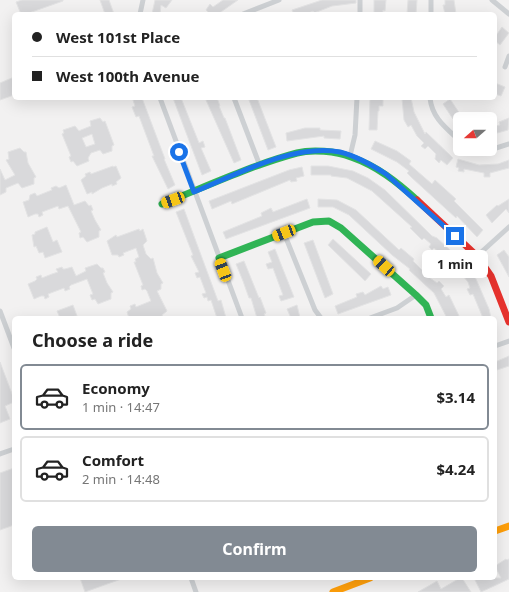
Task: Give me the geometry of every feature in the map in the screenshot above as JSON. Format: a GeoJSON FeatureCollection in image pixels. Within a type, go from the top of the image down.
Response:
{"type":"FeatureCollection","features":[{"type":"Feature","properties":{"kind":"street"},"geometry":{"type":"LineString","coordinates":[[140,12],[143,0]]}},
{"type":"Feature","properties":{"kind":"street"},"geometry":{"type":"LineString","coordinates":[[248,12],[279,0]]}},
{"type":"Feature","properties":{"kind":"street"},"geometry":{"type":"LineString","coordinates":[[360,0],[360,12]]}},
{"type":"Feature","properties":{"kind":"street"},"geometry":{"type":"LineString","coordinates":[[431,0],[431,12]]}},
{"type":"Feature","properties":{"kind":"street"},"geometry":{"type":"LineString","coordinates":[[492,0],[509,14]]}},
{"type":"Feature","properties":{"kind":"street"},"geometry":{"type":"LineString","coordinates":[[505,67],[509,56]]}},
{"type":"Feature","properties":{"kind":"street"},"geometry":{"type":"LineString","coordinates":[[161,100],[241,316]]}},
{"type":"Feature","properties":{"kind":"street"},"geometry":{"type":"LineString","coordinates":[[235,100],[260,166]]}},
{"type":"Feature","properties":{"kind":"street"},"geometry":{"type":"LineString","coordinates":[[350,156],[354,136],[357,100]]}},
{"type":"Feature","properties":{"kind":"street"},"geometry":{"type":"LineString","coordinates":[[430,100],[432,110],[436,118],[453,135]]}},
{"type":"Feature","properties":{"kind":"street"},"geometry":{"type":"LineString","coordinates":[[497,148],[509,144]]}},
{"type":"Feature","properties":{"kind":"street"},"geometry":{"type":"LineString","coordinates":[[162,204],[260,166],[304,152],[330,152],[350,156],[375,167],[399,184],[478,256],[492,276],[509,322]]}},
{"type":"Feature","properties":{"kind":"street"},"geometry":{"type":"LineString","coordinates":[[219,258],[313,222],[329,221],[335,223],[416,294],[426,305],[430,316]]}},
{"type":"Feature","properties":{"kind":"street"},"geometry":{"type":"LineString","coordinates":[[478,256],[509,228]]}},
{"type":"Feature","properties":{"kind":"street"},"geometry":{"type":"LineString","coordinates":[[284,233],[315,310],[320,316]]}},
{"type":"Feature","properties":{"kind":"street"},"geometry":{"type":"LineString","coordinates":[[375,316],[397,308],[416,294]]}},
{"type":"Feature","properties":{"kind":"street"},"geometry":{"type":"LineString","coordinates":[[0,311],[12,343]]}},
{"type":"Feature","properties":{"kind":"street"},"geometry":{"type":"LineString","coordinates":[[497,345],[509,341]]}},
{"type":"Feature","properties":{"kind":"street"},"geometry":{"type":"LineString","coordinates":[[0,454],[12,450]]}},
{"type":"Feature","properties":{"kind":"street"},"geometry":{"type":"LineString","coordinates":[[497,530],[509,526]]}},
{"type":"Feature","properties":{"kind":"street"},"geometry":{"type":"LineString","coordinates":[[192,580],[196,592]]}},
{"type":"Feature","properties":{"kind":"street"},"geometry":{"type":"LineString","coordinates":[[333,592],[365,580]]}},
{"type":"Feature","properties":{"kind":"building"},"geometry":{"type":"Polygon","coordinates":[[[22,0],[63,0],[32,12],[20,12],[16,2],[22,0]]]}},
{"type":"Feature","properties":{"kind":"building"},"geometry":{"type":"Polygon","coordinates":[[[100,0],[109,0],[113,12],[104,12],[100,0]]]}},
{"type":"Feature","properties":{"kind":"building"},"geometry":{"type":"Polygon","coordinates":[[[155,0],[172,0],[166,8],[161,5],[160,12],[152,12],[155,0]]]}},
{"type":"Feature","properties":{"kind":"building"},"geometry":{"type":"Polygon","coordinates":[[[223,0],[238,0],[221,12],[208,12],[206,10],[210,4],[213,7],[223,0]]]}},
{"type":"Feature","properties":{"kind":"building"},"geometry":{"type":"Polygon","coordinates":[[[322,0],[356,0],[356,3],[332,6],[317,12],[293,12],[292,10],[322,0]]]}},
{"type":"Feature","properties":{"kind":"building"},"geometry":{"type":"Polygon","coordinates":[[[374,0],[386,0],[385,11],[374,12],[374,0]]]}},
{"type":"Feature","properties":{"kind":"building"},"geometry":{"type":"Polygon","coordinates":[[[408,0],[417,0],[416,12],[407,12],[408,0]]]}},
{"type":"Feature","properties":{"kind":"building"},"geometry":{"type":"Polygon","coordinates":[[[445,0],[454,0],[456,12],[445,12],[443,5],[445,5],[445,0]]]}},
{"type":"Feature","properties":{"kind":"building"},"geometry":{"type":"Polygon","coordinates":[[[502,27],[509,33],[500,45],[497,43],[497,34],[502,27]]]}},
{"type":"Feature","properties":{"kind":"building"},"geometry":{"type":"Polygon","coordinates":[[[12,78],[12,96],[0,100],[0,83],[12,78]]]}},
{"type":"Feature","properties":{"kind":"building"},"geometry":{"type":"Polygon","coordinates":[[[497,84],[505,87],[501,96],[497,95],[497,84]]]}},
{"type":"Feature","properties":{"kind":"building"},"geometry":{"type":"Polygon","coordinates":[[[133,100],[143,100],[175,185],[168,189],[152,156],[154,156],[139,116],[136,117],[132,107],[135,106],[133,100]]]}},
{"type":"Feature","properties":{"kind":"building"},"geometry":{"type":"Polygon","coordinates":[[[174,100],[182,100],[199,143],[203,141],[205,147],[201,148],[211,171],[202,175],[174,100]]]}},
{"type":"Feature","properties":{"kind":"building"},"geometry":{"type":"Polygon","coordinates":[[[206,100],[218,100],[241,160],[234,163],[206,100]]]}},
{"type":"Feature","properties":{"kind":"building"},"geometry":{"type":"Polygon","coordinates":[[[249,100],[258,100],[276,147],[268,150],[249,100]]]}},
{"type":"Feature","properties":{"kind":"building"},"geometry":{"type":"Polygon","coordinates":[[[370,100],[383,100],[383,106],[379,106],[378,111],[377,130],[369,130],[370,100]]]}},
{"type":"Feature","properties":{"kind":"building"},"geometry":{"type":"Polygon","coordinates":[[[402,100],[411,100],[414,112],[425,134],[426,132],[453,158],[447,165],[441,160],[439,163],[435,159],[436,154],[428,146],[425,149],[421,146],[424,143],[417,136],[411,125],[408,127],[404,120],[402,100]]]}},
{"type":"Feature","properties":{"kind":"building"},"geometry":{"type":"Polygon","coordinates":[[[449,100],[451,100],[459,112],[453,112],[453,119],[443,104],[449,100]]]}},
{"type":"Feature","properties":{"kind":"building"},"geometry":{"type":"Polygon","coordinates":[[[100,118],[103,122],[105,121],[114,145],[112,146],[112,151],[103,154],[100,150],[91,153],[88,158],[89,161],[77,166],[73,161],[71,162],[69,157],[71,156],[62,134],[64,133],[63,130],[75,126],[79,131],[91,126],[90,121],[100,118]],[[92,134],[82,138],[86,147],[95,144],[92,134]]]}},
{"type":"Feature","properties":{"kind":"building"},"geometry":{"type":"Polygon","coordinates":[[[509,118],[508,130],[497,133],[497,126],[500,125],[499,122],[509,118]]]}},
{"type":"Feature","properties":{"kind":"building"},"geometry":{"type":"Polygon","coordinates":[[[305,128],[320,128],[320,130],[341,131],[340,139],[324,138],[324,136],[287,141],[286,133],[305,128]]]}},
{"type":"Feature","properties":{"kind":"building"},"geometry":{"type":"Polygon","coordinates":[[[375,141],[397,151],[411,161],[409,164],[432,184],[435,180],[456,199],[454,201],[483,230],[477,237],[457,216],[456,218],[411,177],[407,173],[409,171],[397,162],[371,149],[375,141]]]}},
{"type":"Feature","properties":{"kind":"building"},"geometry":{"type":"Polygon","coordinates":[[[20,148],[26,152],[28,163],[36,177],[34,178],[34,184],[22,188],[18,183],[6,188],[6,192],[0,195],[0,169],[5,180],[15,175],[6,160],[9,159],[8,152],[20,148]]]}},
{"type":"Feature","properties":{"kind":"building"},"geometry":{"type":"Polygon","coordinates":[[[458,159],[479,165],[498,164],[509,160],[509,168],[490,173],[490,177],[484,177],[484,173],[464,169],[464,172],[458,171],[459,168],[456,167],[458,159]]]}},
{"type":"Feature","properties":{"kind":"building"},"geometry":{"type":"Polygon","coordinates":[[[116,166],[121,178],[116,182],[117,184],[112,186],[112,184],[102,188],[92,194],[92,192],[87,194],[81,180],[86,176],[85,174],[90,172],[91,174],[116,166]]]}},
{"type":"Feature","properties":{"kind":"building"},"geometry":{"type":"Polygon","coordinates":[[[311,166],[328,166],[353,171],[368,178],[385,190],[432,236],[437,238],[462,261],[476,279],[491,316],[482,316],[473,294],[470,295],[467,289],[470,288],[468,282],[455,266],[434,248],[432,250],[429,247],[431,244],[424,238],[422,240],[410,228],[412,227],[372,191],[347,178],[331,175],[311,175],[311,166]]]}},
{"type":"Feature","properties":{"kind":"building"},"geometry":{"type":"Polygon","coordinates":[[[302,167],[304,176],[296,178],[297,181],[291,182],[290,180],[232,204],[231,201],[212,209],[209,201],[289,170],[302,167]]]}},
{"type":"Feature","properties":{"kind":"building"},"geometry":{"type":"Polygon","coordinates":[[[66,185],[74,205],[85,201],[89,206],[91,205],[93,210],[91,211],[101,230],[99,231],[99,237],[87,242],[83,237],[80,238],[79,233],[81,232],[68,206],[59,209],[58,206],[42,212],[43,215],[39,217],[38,214],[35,214],[28,217],[23,202],[29,200],[30,195],[35,193],[37,196],[52,190],[51,188],[56,186],[59,188],[66,185]]]}},
{"type":"Feature","properties":{"kind":"building"},"geometry":{"type":"Polygon","coordinates":[[[307,199],[310,208],[226,239],[223,232],[262,216],[261,213],[271,208],[273,212],[307,199]]]}},
{"type":"Feature","properties":{"kind":"building"},"geometry":{"type":"Polygon","coordinates":[[[318,199],[337,200],[356,210],[399,250],[401,248],[414,259],[413,261],[430,278],[437,283],[439,281],[444,286],[441,289],[446,297],[449,295],[459,316],[446,316],[434,293],[409,270],[410,269],[392,255],[349,215],[333,207],[318,207],[318,199]]]}},
{"type":"Feature","properties":{"kind":"building"},"geometry":{"type":"Polygon","coordinates":[[[509,199],[509,213],[506,209],[492,223],[486,215],[497,205],[498,206],[509,199]]]}},
{"type":"Feature","properties":{"kind":"building"},"geometry":{"type":"Polygon","coordinates":[[[184,209],[218,301],[221,300],[225,316],[216,316],[211,300],[208,301],[207,297],[204,298],[202,294],[206,293],[200,277],[197,278],[195,273],[199,272],[191,256],[193,255],[176,212],[184,209]]]}},
{"type":"Feature","properties":{"kind":"building"},"geometry":{"type":"Polygon","coordinates":[[[47,227],[53,242],[57,240],[62,252],[45,258],[43,252],[39,253],[36,246],[34,247],[32,235],[35,234],[35,232],[47,227]]]}},
{"type":"Feature","properties":{"kind":"building"},"geometry":{"type":"Polygon","coordinates":[[[143,229],[147,241],[143,245],[146,254],[151,259],[153,258],[157,273],[163,283],[161,284],[161,289],[157,291],[167,311],[162,316],[128,316],[127,312],[131,309],[130,306],[135,304],[136,307],[151,301],[147,291],[145,289],[142,290],[141,286],[143,285],[134,262],[136,262],[135,259],[139,257],[136,248],[123,253],[124,255],[119,257],[118,255],[112,255],[107,241],[116,235],[117,237],[143,229]]]}},
{"type":"Feature","properties":{"kind":"building"},"geometry":{"type":"Polygon","coordinates":[[[333,239],[371,274],[365,281],[328,245],[333,239]]]}},
{"type":"Feature","properties":{"kind":"building"},"geometry":{"type":"Polygon","coordinates":[[[313,240],[333,294],[325,298],[304,243],[313,240]]]}},
{"type":"Feature","properties":{"kind":"building"},"geometry":{"type":"Polygon","coordinates":[[[275,249],[294,297],[281,301],[279,296],[283,295],[273,268],[268,269],[266,264],[272,262],[268,252],[275,249]]]}},
{"type":"Feature","properties":{"kind":"building"},"geometry":{"type":"Polygon","coordinates":[[[504,250],[509,257],[509,277],[497,255],[504,250]]]}},
{"type":"Feature","properties":{"kind":"building"},"geometry":{"type":"Polygon","coordinates":[[[244,261],[259,298],[260,297],[266,313],[264,314],[265,316],[256,316],[251,298],[249,298],[236,264],[244,261]]]}},
{"type":"Feature","properties":{"kind":"building"},"geometry":{"type":"Polygon","coordinates":[[[97,264],[103,268],[105,272],[103,273],[107,283],[113,292],[111,293],[111,299],[98,304],[95,299],[92,300],[90,295],[93,294],[87,279],[71,285],[69,287],[70,289],[65,291],[64,288],[48,294],[49,297],[45,299],[44,296],[41,296],[34,299],[28,284],[35,281],[37,279],[36,277],[41,275],[42,278],[58,272],[56,269],[62,267],[65,269],[72,267],[76,276],[86,271],[85,268],[97,264]]]}},
{"type":"Feature","properties":{"kind":"building"},"geometry":{"type":"Polygon","coordinates":[[[381,286],[383,289],[388,287],[391,295],[338,314],[335,306],[357,297],[356,294],[363,292],[365,295],[381,286]]]}},
{"type":"Feature","properties":{"kind":"building"},"geometry":{"type":"Polygon","coordinates":[[[73,305],[77,316],[59,316],[57,311],[73,305]]]}},
{"type":"Feature","properties":{"kind":"building"},"geometry":{"type":"Polygon","coordinates":[[[297,305],[300,316],[290,316],[287,309],[297,305]]]}},
{"type":"Feature","properties":{"kind":"building"},"geometry":{"type":"Polygon","coordinates":[[[509,356],[509,366],[497,370],[497,361],[509,356]]]}},
{"type":"Feature","properties":{"kind":"building"},"geometry":{"type":"Polygon","coordinates":[[[0,362],[12,394],[12,403],[5,406],[10,419],[0,423],[0,362]]]}},
{"type":"Feature","properties":{"kind":"building"},"geometry":{"type":"Polygon","coordinates":[[[12,469],[12,526],[0,530],[0,473],[12,469]]]}},
{"type":"Feature","properties":{"kind":"building"},"geometry":{"type":"Polygon","coordinates":[[[506,559],[509,559],[509,579],[481,592],[475,580],[497,580],[497,578],[501,578],[497,570],[497,565],[506,559]]]}},
{"type":"Feature","properties":{"kind":"building"},"geometry":{"type":"Polygon","coordinates":[[[81,580],[118,580],[85,592],[81,580]]]}},
{"type":"Feature","properties":{"kind":"building"},"geometry":{"type":"Polygon","coordinates":[[[457,580],[463,580],[471,592],[418,592],[437,581],[441,589],[457,580]]]}},
{"type":"Feature","properties":{"kind":"traffic: fast"},"geometry":{"type":"LineString","coordinates":[[162,204],[280,158],[297,153],[317,151],[345,155],[369,165],[394,181],[417,200]]}},
{"type":"Feature","properties":{"kind":"traffic: fast"},"geometry":{"type":"LineString","coordinates":[[219,258],[313,222],[329,221],[341,228],[416,295],[426,305],[430,316]]}},
{"type":"Feature","properties":{"kind":"traffic: slow"},"geometry":{"type":"LineString","coordinates":[[497,530],[509,526]]}},
{"type":"Feature","properties":{"kind":"traffic: slow"},"geometry":{"type":"LineString","coordinates":[[333,592],[365,580]]}},
{"type":"Feature","properties":{"kind":"traffic: jam"},"geometry":{"type":"LineString","coordinates":[[417,200],[477,256],[491,276],[509,322]]}},
{"type":"Feature","properties":{"kind":"route"},"geometry":{"type":"LineString","coordinates":[[179,152],[194,192],[283,157],[312,151],[340,152],[375,167],[386,174],[399,184],[455,236]]}}]}
